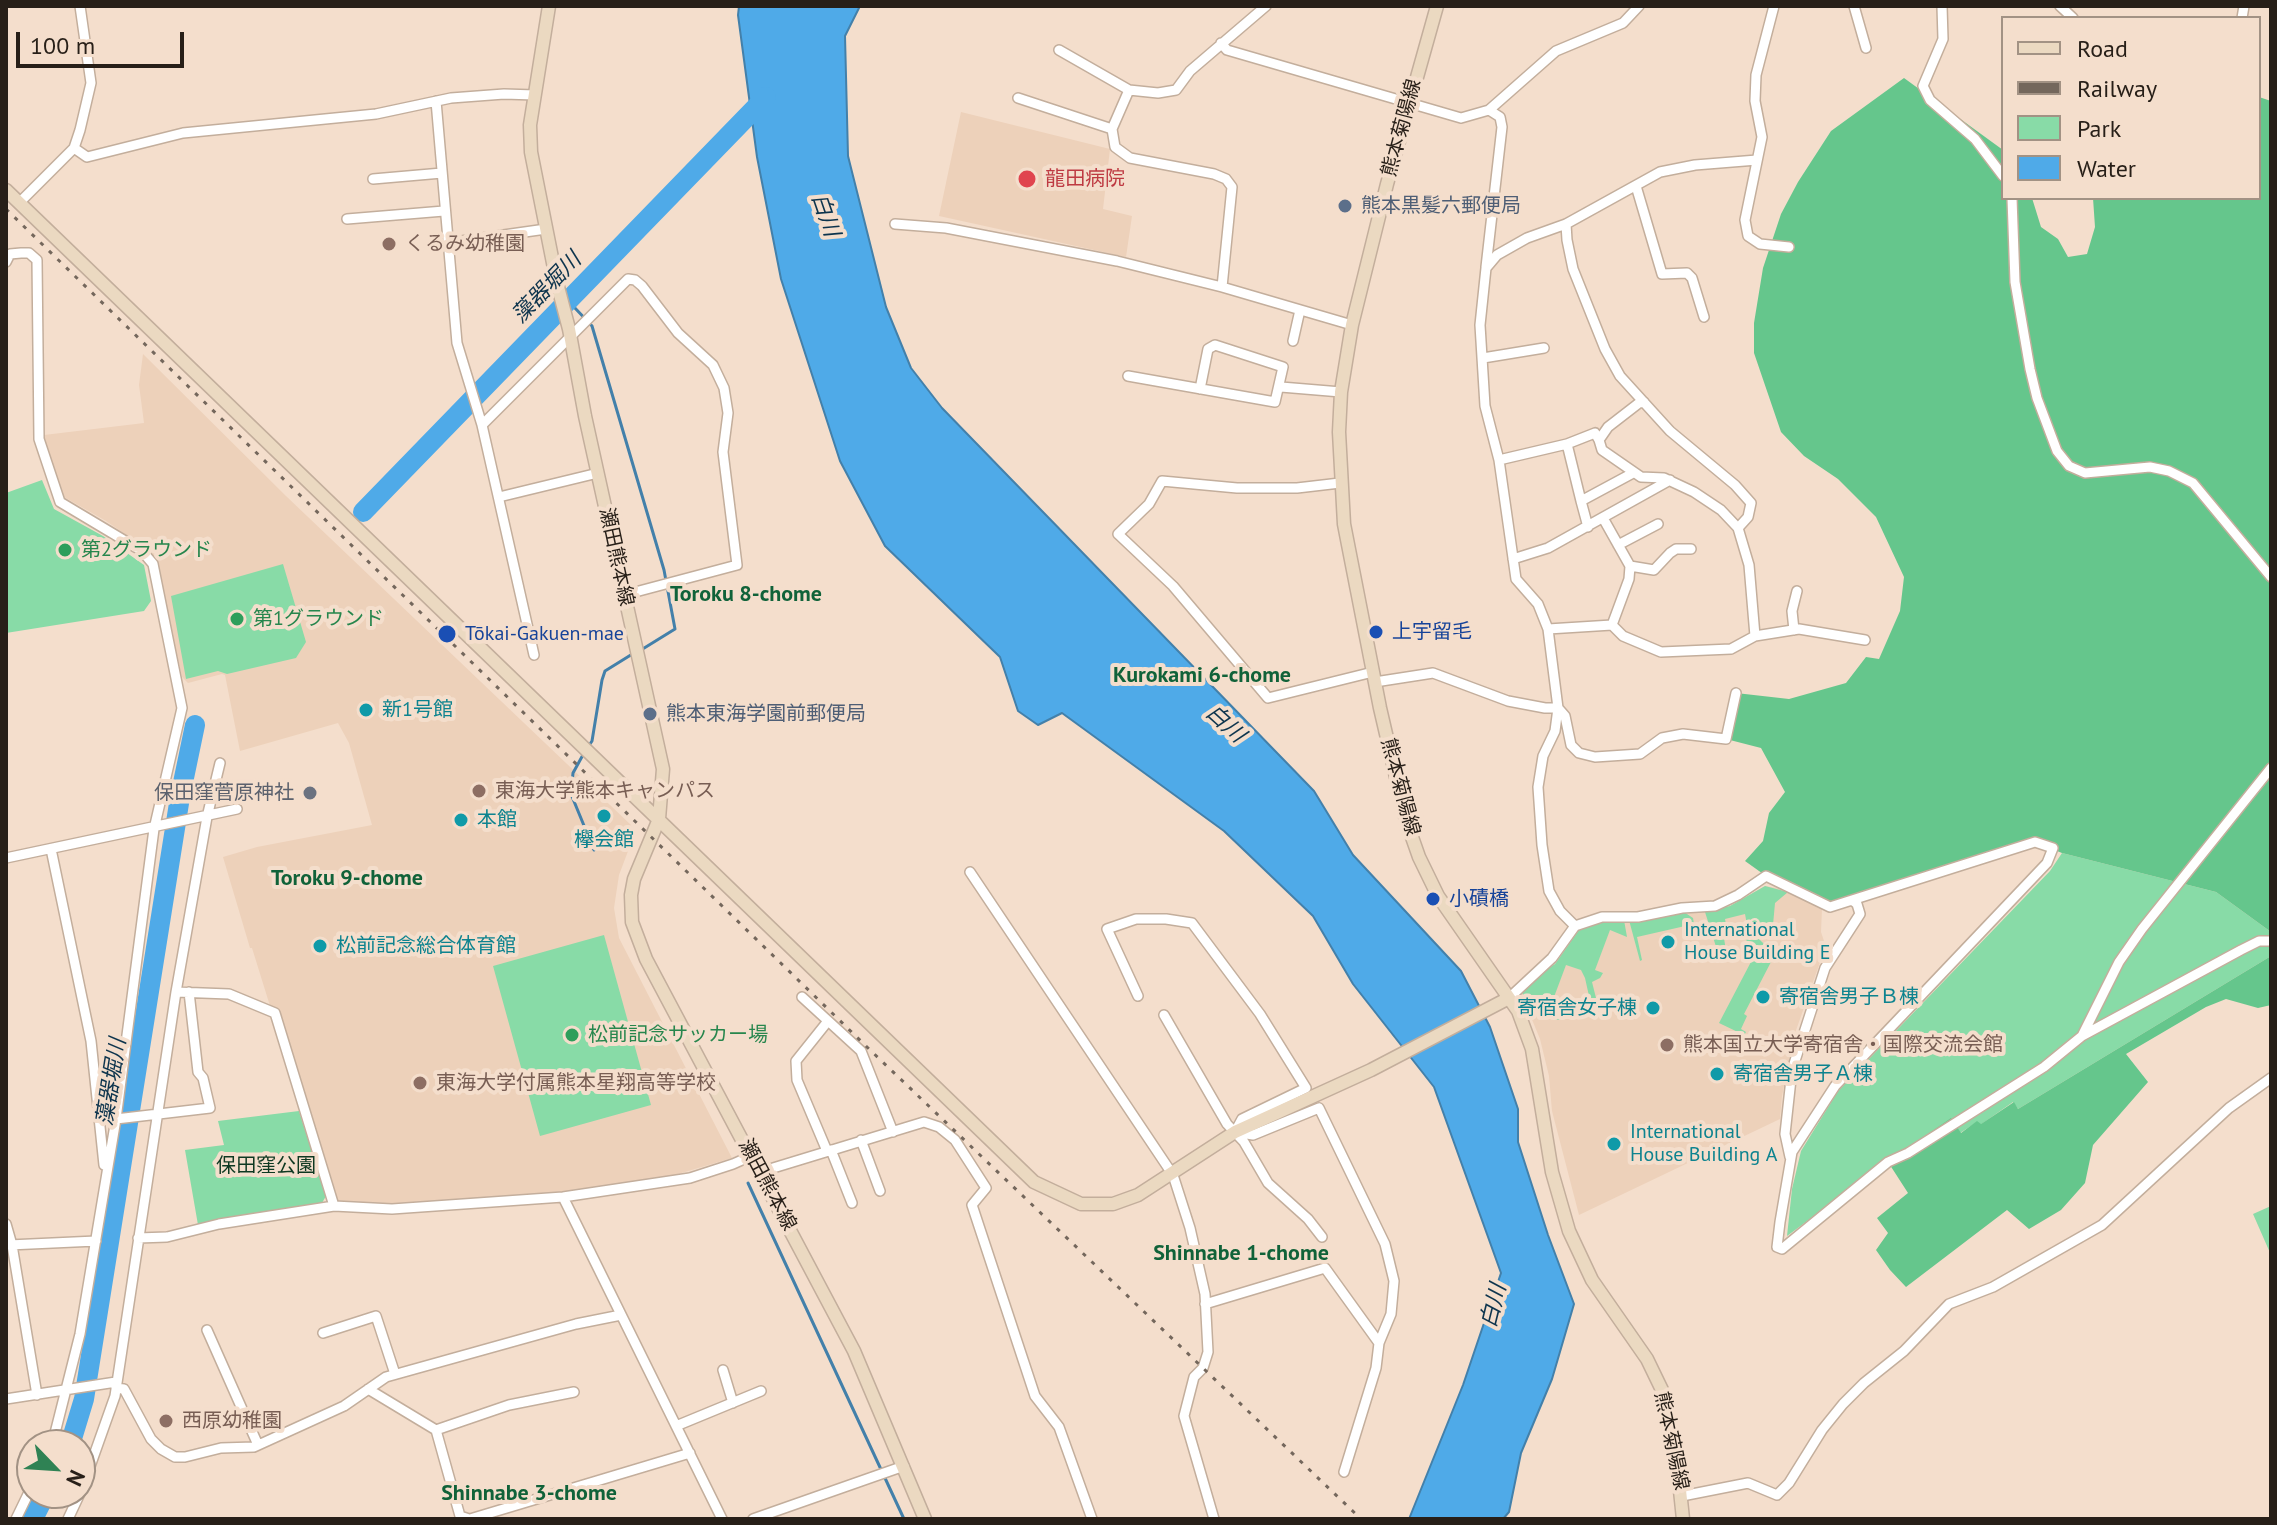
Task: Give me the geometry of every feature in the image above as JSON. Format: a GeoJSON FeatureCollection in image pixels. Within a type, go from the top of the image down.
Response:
{"type":"FeatureCollection","features":[{"type":"Feature","properties":{"kind":"main road","name":"瀬田熊本線"},"geometry":{"type":"LineString","coordinates":[[549,6],[530,125],[531,152],[663,769],[659,819],[634,879],[632,922],[646,959],[854,1351],[925,1519]]}},
{"type":"Feature","properties":{"kind":"main road","name":"熊本菊陽線"},"geometry":{"type":"LineString","coordinates":[[1437,6],[1352,325],[1341,392],[1340,483],[1346,538],[1406,820],[1438,896],[1518,1011],[1532,1049],[1552,1172],[1569,1231],[1592,1280],[1647,1359],[1662,1390],[1682,1496],[1683,1519]]}},
{"type":"Feature","properties":{"kind":"main road"},"geometry":{"type":"LineString","coordinates":[[6,190],[1034,1182],[1081,1204],[1113,1204],[1138,1195],[1173,1175],[1214,1143],[1371,1070],[1509,998]]}},
{"type":"Feature","properties":{"kind":"street"},"geometry":{"type":"LineString","coordinates":[[19,203],[74,148],[91,83],[80,6]]}},
{"type":"Feature","properties":{"kind":"street"},"geometry":{"type":"LineString","coordinates":[[1059,50],[1129,90],[1158,93],[1176,90],[1190,71],[1266,6]]}},
{"type":"Feature","properties":{"kind":"street"},"geometry":{"type":"LineString","coordinates":[[1221,43],[1227,50],[1461,118],[1489,110],[1556,51],[1623,23],[1639,6]]}},
{"type":"Feature","properties":{"kind":"street"},"geometry":{"type":"LineString","coordinates":[[1774,6],[1756,75],[1755,101],[1762,137],[1745,220],[1748,236],[1760,244],[1789,247]]}},
{"type":"Feature","properties":{"kind":"street"},"geometry":{"type":"LineString","coordinates":[[1854,6],[1866,48]]}},
{"type":"Feature","properties":{"kind":"street"},"geometry":{"type":"LineString","coordinates":[[1942,6],[1943,39],[1923,86],[1930,100],[1975,139],[2001,173]]}},
{"type":"Feature","properties":{"kind":"street"},"geometry":{"type":"LineString","coordinates":[[1129,90],[1112,129],[1115,147],[1130,158],[1214,174],[1226,179],[1232,187],[1222,287]]}},
{"type":"Feature","properties":{"kind":"street"},"geometry":{"type":"LineString","coordinates":[[74,148],[87,157],[183,133],[376,114],[436,101],[492,95],[535,95]]}},
{"type":"Feature","properties":{"kind":"street"},"geometry":{"type":"LineString","coordinates":[[1018,98],[1112,129]]}},
{"type":"Feature","properties":{"kind":"street"},"geometry":{"type":"LineString","coordinates":[[436,101],[457,343],[482,425],[534,655]]}},
{"type":"Feature","properties":{"kind":"street"},"geometry":{"type":"LineString","coordinates":[[1489,110],[1500,117],[1502,127],[1479,340],[1485,406],[1499,460],[1516,579],[1538,604],[1548,629],[1558,708],[1555,731],[1543,756],[1539,799],[1549,891],[1560,911],[1575,926]]}},
{"type":"Feature","properties":{"kind":"street"},"geometry":{"type":"LineString","coordinates":[[1486,268],[1490,260],[1507,249],[1566,224],[1660,172],[1678,167],[1757,160]]}},
{"type":"Feature","properties":{"kind":"street"},"geometry":{"type":"LineString","coordinates":[[373,179],[442,173]]}},
{"type":"Feature","properties":{"kind":"street"},"geometry":{"type":"LineString","coordinates":[[1636,186],[1662,274],[1687,273],[1692,278],[1704,317]]}},
{"type":"Feature","properties":{"kind":"street"},"geometry":{"type":"LineString","coordinates":[[2012,200],[2015,282],[2030,369],[2037,398],[2057,451],[2069,466],[2085,473],[2150,467],[2169,471],[2193,483],[2271,577]]}},
{"type":"Feature","properties":{"kind":"street"},"geometry":{"type":"LineString","coordinates":[[347,219],[444,211]]}},
{"type":"Feature","properties":{"kind":"street"},"geometry":{"type":"LineString","coordinates":[[895,224],[946,228],[1117,261],[1222,287],[1352,325]]}},
{"type":"Feature","properties":{"kind":"street"},"geometry":{"type":"LineString","coordinates":[[1566,224],[1573,269],[1605,349],[1620,376],[1670,431],[1735,485],[1751,503],[1748,517],[1738,528]]}},
{"type":"Feature","properties":{"kind":"street"},"geometry":{"type":"LineString","coordinates":[[447,243],[546,229]]}},
{"type":"Feature","properties":{"kind":"street"},"geometry":{"type":"LineString","coordinates":[[6,262],[10,254],[21,253],[29,253],[37,260],[39,439],[60,502],[142,551],[153,564],[182,708],[157,828],[120,1119],[106,1178],[70,1389],[57,1429]]}},
{"type":"Feature","properties":{"kind":"street"},"geometry":{"type":"LineString","coordinates":[[482,425],[570,333],[628,279],[635,280],[678,333],[713,365],[724,388],[728,413],[723,452],[737,565],[624,595]]}},
{"type":"Feature","properties":{"kind":"street"},"geometry":{"type":"LineString","coordinates":[[1293,341],[1300,310]]}},
{"type":"Feature","properties":{"kind":"street"},"geometry":{"type":"LineString","coordinates":[[1128,376],[1200,389],[1275,402],[1281,387],[1283,367],[1215,345],[1208,349],[1200,389]]}},
{"type":"Feature","properties":{"kind":"street"},"geometry":{"type":"LineString","coordinates":[[1483,358],[1544,348]]}},
{"type":"Feature","properties":{"kind":"street"},"geometry":{"type":"LineString","coordinates":[[1281,387],[1341,392]]}},
{"type":"Feature","properties":{"kind":"street"},"geometry":{"type":"LineString","coordinates":[[1599,440],[1612,423],[1644,402]]}},
{"type":"Feature","properties":{"kind":"street"},"geometry":{"type":"LineString","coordinates":[[1499,460],[1567,444],[1595,433],[1602,450],[1633,473],[1641,477],[1670,480],[1721,510],[1738,528],[1749,565],[1755,636]]}},
{"type":"Feature","properties":{"kind":"street"},"geometry":{"type":"LineString","coordinates":[[1567,444],[1588,527]]}},
{"type":"Feature","properties":{"kind":"street"},"geometry":{"type":"LineString","coordinates":[[499,497],[598,473]]}},
{"type":"Feature","properties":{"kind":"street"},"geometry":{"type":"LineString","coordinates":[[1581,501],[1633,473]]}},
{"type":"Feature","properties":{"kind":"street"},"geometry":{"type":"LineString","coordinates":[[1513,559],[1548,548],[1670,480]]}},
{"type":"Feature","properties":{"kind":"street"},"geometry":{"type":"LineString","coordinates":[[1340,483],[1297,488],[1237,488],[1162,481],[1149,504],[1118,534],[1173,586],[1268,698],[1374,677],[1433,673],[1508,701],[1558,708],[1565,716],[1571,745],[1579,753],[1614,757],[1640,754],[1662,738],[1683,734],[1726,739],[1736,693]]}},
{"type":"Feature","properties":{"kind":"street"},"geometry":{"type":"LineString","coordinates":[[1603,518],[1630,566],[1629,579],[1612,625]]}},
{"type":"Feature","properties":{"kind":"street"},"geometry":{"type":"LineString","coordinates":[[1618,545],[1658,524]]}},
{"type":"Feature","properties":{"kind":"street"},"geometry":{"type":"LineString","coordinates":[[1630,566],[1654,570],[1676,549],[1691,549]]}},
{"type":"Feature","properties":{"kind":"street"},"geometry":{"type":"LineString","coordinates":[[1794,630],[1792,611],[1797,591]]}},
{"type":"Feature","properties":{"kind":"street"},"geometry":{"type":"LineString","coordinates":[[1548,629],[1612,625],[1623,636],[1661,652],[1731,649],[1755,636],[1794,630],[1865,640]]}},
{"type":"Feature","properties":{"kind":"street"},"geometry":{"type":"LineString","coordinates":[[68,1519],[105,1427],[116,1385],[176,992],[207,817],[220,763]]}},
{"type":"Feature","properties":{"kind":"street"},"geometry":{"type":"LineString","coordinates":[[2082,1036],[2119,962],[2142,929],[2271,768]]}},
{"type":"Feature","properties":{"kind":"street"},"geometry":{"type":"LineString","coordinates":[[6,858],[237,809]]}},
{"type":"Feature","properties":{"kind":"street"},"geometry":{"type":"LineString","coordinates":[[1509,998],[1552,958],[1575,926],[1602,917],[1638,917],[1682,908],[1715,906],[1766,876],[1830,907],[2035,842],[2053,848],[2047,863],[1835,1086],[1792,1152],[1777,1247],[1782,1249],[1888,1162],[1908,1153],[2044,1067],[2082,1036],[2241,950],[2259,941],[2271,941]]}},
{"type":"Feature","properties":{"kind":"street"},"geometry":{"type":"LineString","coordinates":[[51,849],[91,1041],[106,1178]]}},
{"type":"Feature","properties":{"kind":"street"},"geometry":{"type":"LineString","coordinates":[[970,872],[1173,1175],[1190,1228],[1205,1304],[1208,1352],[1203,1368],[1194,1377],[1184,1416],[1214,1519]]}},
{"type":"Feature","properties":{"kind":"street"},"geometry":{"type":"LineString","coordinates":[[1790,1160],[1785,1134],[1792,1070],[1825,968],[1860,914],[1852,900]]}},
{"type":"Feature","properties":{"kind":"street"},"geometry":{"type":"LineString","coordinates":[[1138,996],[1107,929],[1136,919],[1192,923],[1260,1014],[1306,1088],[1242,1119],[1235,1132]]}},
{"type":"Feature","properties":{"kind":"street"},"geometry":{"type":"LineString","coordinates":[[176,992],[229,994],[275,1013],[334,1206]]}},
{"type":"Feature","properties":{"kind":"street"},"geometry":{"type":"LineString","coordinates":[[120,1119],[210,1108],[203,1078],[198,1072],[189,992]]}},
{"type":"Feature","properties":{"kind":"street"},"geometry":{"type":"LineString","coordinates":[[802,997],[861,1051],[893,1132]]}},
{"type":"Feature","properties":{"kind":"street"},"geometry":{"type":"LineString","coordinates":[[1164,1015],[1227,1124],[1244,1142],[1268,1183],[1308,1219],[1322,1237]]}},
{"type":"Feature","properties":{"kind":"street"},"geometry":{"type":"LineString","coordinates":[[828,1021],[796,1061],[797,1080],[852,1203]]}},
{"type":"Feature","properties":{"kind":"street"},"geometry":{"type":"LineString","coordinates":[[1682,1496],[1748,1483],[1777,1495],[1789,1483],[1822,1430],[1843,1404],[1904,1351],[1949,1304],[1993,1287],[2102,1225],[2229,1108],[2271,1078]]}},
{"type":"Feature","properties":{"kind":"street"},"geometry":{"type":"LineString","coordinates":[[1235,1132],[1253,1135],[1319,1108],[1385,1244],[1394,1281],[1391,1314],[1379,1343],[1376,1368],[1344,1472]]}},
{"type":"Feature","properties":{"kind":"street"},"geometry":{"type":"LineString","coordinates":[[760,1172],[924,1122],[939,1127],[955,1140],[986,1188],[972,1205],[1035,1396],[1059,1427],[1092,1519]]}},
{"type":"Feature","properties":{"kind":"street"},"geometry":{"type":"LineString","coordinates":[[861,1140],[880,1191]]}},
{"type":"Feature","properties":{"kind":"street"},"geometry":{"type":"LineString","coordinates":[[138,1238],[167,1237],[219,1224],[334,1206],[392,1209],[563,1197],[690,1178],[751,1156]]}},
{"type":"Feature","properties":{"kind":"street"},"geometry":{"type":"LineString","coordinates":[[563,1197],[722,1519]]}},
{"type":"Feature","properties":{"kind":"street"},"geometry":{"type":"LineString","coordinates":[[6,1224],[37,1395]]}},
{"type":"Feature","properties":{"kind":"street"},"geometry":{"type":"LineString","coordinates":[[9,1245],[96,1241]]}},
{"type":"Feature","properties":{"kind":"street"},"geometry":{"type":"LineString","coordinates":[[1205,1304],[1325,1268],[1379,1343]]}},
{"type":"Feature","properties":{"kind":"street"},"geometry":{"type":"LineString","coordinates":[[6,1399],[116,1385],[124,1389],[151,1439],[175,1457],[185,1457],[221,1448],[258,1445],[344,1406],[395,1374],[576,1324],[621,1315]]}},
{"type":"Feature","properties":{"kind":"street"},"geometry":{"type":"LineString","coordinates":[[323,1333],[376,1316],[395,1374]]}},
{"type":"Feature","properties":{"kind":"street"},"geometry":{"type":"LineString","coordinates":[[207,1330],[258,1445]]}},
{"type":"Feature","properties":{"kind":"street"},"geometry":{"type":"LineString","coordinates":[[723,1370],[733,1403]]}},
{"type":"Feature","properties":{"kind":"street"},"geometry":{"type":"LineString","coordinates":[[368,1389],[436,1430],[460,1516],[470,1519],[690,1453]]}},
{"type":"Feature","properties":{"kind":"street"},"geometry":{"type":"LineString","coordinates":[[676,1426],[761,1391]]}},
{"type":"Feature","properties":{"kind":"street"},"geometry":{"type":"LineString","coordinates":[[436,1430],[509,1405],[574,1392]]}},
{"type":"Feature","properties":{"kind":"street"},"geometry":{"type":"LineString","coordinates":[[753,1519],[904,1466]]}},
{"type":"Feature","properties":{"kind":"shaded area","name":"龍田病院"},"geometry":{"type":"Polygon","coordinates":[[[961,112],[1110,149],[1103,209],[1132,216],[1126,257],[939,216],[961,112]]]}},
{"type":"Feature","properties":{"kind":"shaded area","name":"東海大学熊本キャンパス"},"geometry":{"type":"Polygon","coordinates":[[[143,354],[286,496],[631,825],[633,838],[619,875],[614,908],[619,938],[732,1158],[668,1177],[567,1194],[382,1207],[337,1202],[334,1198],[279,1010],[270,1006],[223,857],[257,847],[372,825],[349,743],[338,723],[240,751],[225,675],[188,683],[182,677],[156,560],[144,547],[64,497],[57,485],[44,435],[144,423],[139,385],[143,354]]]}},
{"type":"Feature","properties":{"kind":"shaded area","name":"熊本国立大学寄宿舎・国際交流会館"},"geometry":{"type":"Polygon","coordinates":[[[1765,886],[1783,889],[1822,909],[1824,951],[1794,1036],[1780,1119],[1579,1215],[1552,1111],[1549,1076],[1540,1039],[1519,988],[1555,964],[1579,930],[1592,924],[1716,910],[1730,906],[1765,886]]]}},
{"type":"Feature","properties":{"kind":"green space"},"geometry":{"type":"Polygon","coordinates":[[[1904,78],[2001,149],[2001,200],[2033,200],[2041,227],[2058,239],[2068,257],[2087,254],[2095,227],[2093,200],[2261,200],[2261,98],[2271,101],[2271,932],[2216,892],[2062,853],[2035,842],[1830,907],[1766,876],[1745,861],[1763,841],[1769,813],[1785,792],[1761,748],[1726,739],[1736,693],[1789,699],[1846,683],[1866,657],[1879,659],[1900,611],[1904,577],[1876,517],[1838,479],[1804,456],[1781,432],[1754,353],[1754,323],[1763,268],[1781,214],[1831,131],[1904,78]]]}},
{"type":"Feature","properties":{"kind":"green space","name":"第2グラウンド"},"geometry":{"type":"Polygon","coordinates":[[[42,480],[54,509],[103,536],[144,565],[151,601],[144,611],[6,633],[6,493],[42,480]]]}},
{"type":"Feature","properties":{"kind":"green space","name":"第1グラウンド"},"geometry":{"type":"Polygon","coordinates":[[[283,564],[306,642],[296,658],[227,674],[218,671],[186,679],[171,596],[283,564]]]}},
{"type":"Feature","properties":{"kind":"green space"},"geometry":{"type":"Polygon","coordinates":[[[2062,853],[2216,892],[2271,932],[2271,956],[2018,1109],[2013,1102],[1980,1125],[1977,1122],[1960,1133],[1956,1128],[1857,1184],[1787,1236],[1792,1189],[1801,1151],[1838,1091],[2050,871],[2062,853]]]}},
{"type":"Feature","properties":{"kind":"green space"},"geometry":{"type":"Polygon","coordinates":[[[1765,886],[1788,892],[1775,903],[1773,925],[1759,939],[1777,957],[1775,961],[1772,960],[1744,1014],[1747,1016],[1741,1029],[1746,1032],[1744,1035],[1719,1023],[1753,958],[1750,952],[1744,951],[1748,949],[1745,914],[1725,919],[1728,935],[1724,938],[1726,951],[1718,953],[1705,912],[1730,906],[1765,886]]]}},
{"type":"Feature","properties":{"kind":"green space"},"geometry":{"type":"Polygon","coordinates":[[[1684,912],[1693,918],[1694,924],[1637,937],[1640,961],[1629,920],[1684,912]]]}},
{"type":"Feature","properties":{"kind":"green space"},"geometry":{"type":"Polygon","coordinates":[[[1600,920],[1624,920],[1627,937],[1610,930],[1595,970],[1603,973],[1592,982],[1600,1004],[1581,1014],[1580,1009],[1591,1005],[1585,978],[1581,970],[1566,965],[1551,1005],[1568,1012],[1568,1017],[1558,1020],[1542,1015],[1531,1006],[1519,988],[1555,964],[1579,930],[1600,920]]]}},
{"type":"Feature","properties":{"kind":"green space","name":"松前記念サッカー場"},"geometry":{"type":"Polygon","coordinates":[[[604,935],[651,1105],[540,1136],[493,966],[604,935]]]}},
{"type":"Feature","properties":{"kind":"green space"},"geometry":{"type":"Polygon","coordinates":[[[2271,956],[2271,1005],[2258,1008],[2226,999],[2206,1007],[2126,1054],[2148,1082],[2093,1145],[2085,1183],[2061,1210],[2029,1229],[2007,1210],[1906,1287],[1890,1270],[1876,1250],[1888,1233],[1877,1218],[1908,1193],[1888,1162],[1951,1118],[1961,1133],[2014,1102],[2018,1109],[2271,956]]]}},
{"type":"Feature","properties":{"kind":"green space","name":"保田窪公園"},"geometry":{"type":"Polygon","coordinates":[[[299,1111],[326,1196],[322,1203],[198,1225],[185,1150],[224,1145],[218,1121],[299,1111]]]}},
{"type":"Feature","properties":{"kind":"green space"},"geometry":{"type":"Polygon","coordinates":[[[2271,1206],[2271,1255],[2253,1214],[2271,1206]]]}},
{"type":"Feature","properties":{"kind":"water","name":"白川"},"geometry":{"type":"Polygon","coordinates":[[[739,6],[860,6],[845,36],[848,156],[886,307],[911,368],[942,408],[1314,791],[1353,855],[1461,971],[1490,1027],[1518,1109],[1518,1142],[1574,1304],[1552,1379],[1521,1453],[1509,1512],[1503,1519],[1409,1519],[1463,1385],[1501,1273],[1434,1087],[1353,984],[1313,916],[1224,831],[1062,713],[1038,725],[1018,711],[1000,657],[885,546],[840,461],[781,279],[757,157],[739,6]]]}},
{"type":"Feature","properties":{"kind":"waterway","name":"藻器堀川"},"geometry":{"type":"LineString","coordinates":[[363,512],[766,97]]}},
{"type":"Feature","properties":{"kind":"waterway"},"geometry":{"type":"LineString","coordinates":[[574,307],[592,326],[664,570],[675,629],[641,650]]}},
{"type":"Feature","properties":{"kind":"waterway"},"geometry":{"type":"LineString","coordinates":[[588,747],[592,741],[605,671],[634,653]]}},
{"type":"Feature","properties":{"kind":"waterway","name":"藻器堀川"},"geometry":{"type":"LineString","coordinates":[[75,1429],[84,1399],[180,797],[195,725]]}},
{"type":"Feature","properties":{"kind":"waterway"},"geometry":{"type":"LineString","coordinates":[[584,753],[573,773],[571,794],[594,850]]}},
{"type":"Feature","properties":{"kind":"waterway"},"geometry":{"type":"LineString","coordinates":[[748,1183],[904,1519]]}},
{"type":"Feature","properties":{"kind":"waterway","name":"藻器堀川"},"geometry":{"type":"LineString","coordinates":[[33,1519],[38,1509]]}},
{"type":"Feature","properties":{"kind":"railway"},"geometry":{"type":"LineString","coordinates":[[6,209],[868,1048],[1361,1519]]}},
{"type":"Feature","properties":{"kind":"place","name":"龍田病院"},"geometry":{"type":"Point","coordinates":[1027,179]}},
{"type":"Feature","properties":{"kind":"place","name":"熊本黒髪六郵便局"},"geometry":{"type":"Point","coordinates":[1345,206]}},
{"type":"Feature","properties":{"kind":"place","name":"くるみ幼稚園"},"geometry":{"type":"Point","coordinates":[389,244]}},
{"type":"Feature","properties":{"kind":"place","name":"第2グラウンド"},"geometry":{"type":"Point","coordinates":[65,550]}},
{"type":"Feature","properties":{"kind":"place","name":"第1グラウンド"},"geometry":{"type":"Point","coordinates":[237,619]}},
{"type":"Feature","properties":{"kind":"place","name":"上宇留毛"},"geometry":{"type":"Point","coordinates":[1376,632]}},
{"type":"Feature","properties":{"kind":"place","name":"Tōkai-Gakuen-mae"},"geometry":{"type":"Point","coordinates":[447,634]}},
{"type":"Feature","properties":{"kind":"place","name":"新1号館"},"geometry":{"type":"Point","coordinates":[366,710]}},
{"type":"Feature","properties":{"kind":"place","name":"熊本東海学園前郵便局"},"geometry":{"type":"Point","coordinates":[650,714]}},
{"type":"Feature","properties":{"kind":"place","name":"東海大学熊本キャンパス"},"geometry":{"type":"Point","coordinates":[479,791]}},
{"type":"Feature","properties":{"kind":"place","name":"保田窪菅原神社"},"geometry":{"type":"Point","coordinates":[310,793]}},
{"type":"Feature","properties":{"kind":"place","name":"欅会館"},"geometry":{"type":"Point","coordinates":[604,816]}},
{"type":"Feature","properties":{"kind":"place","name":"本館"},"geometry":{"type":"Point","coordinates":[461,820]}},
{"type":"Feature","properties":{"kind":"place","name":"小磧橋"},"geometry":{"type":"Point","coordinates":[1433,899]}},
{"type":"Feature","properties":{"kind":"place","name":"International House Building E"},"geometry":{"type":"Point","coordinates":[1668,942]}},
{"type":"Feature","properties":{"kind":"place","name":"松前記念総合体育館"},"geometry":{"type":"Point","coordinates":[320,946]}},
{"type":"Feature","properties":{"kind":"place","name":"寄宿舎男子Ｂ棟"},"geometry":{"type":"Point","coordinates":[1763,997]}},
{"type":"Feature","properties":{"kind":"place","name":"寄宿舎女子棟"},"geometry":{"type":"Point","coordinates":[1653,1008]}},
{"type":"Feature","properties":{"kind":"place","name":"松前記念サッカー場"},"geometry":{"type":"Point","coordinates":[572,1035]}},
{"type":"Feature","properties":{"kind":"place","name":"熊本国立大学寄宿舎・国際交流会館"},"geometry":{"type":"Point","coordinates":[1667,1045]}},
{"type":"Feature","properties":{"kind":"place","name":"寄宿舎男子Ａ棟"},"geometry":{"type":"Point","coordinates":[1717,1074]}},
{"type":"Feature","properties":{"kind":"place","name":"東海大学付属熊本星翔高等学校"},"geometry":{"type":"Point","coordinates":[420,1083]}},
{"type":"Feature","properties":{"kind":"place","name":"International House Building A"},"geometry":{"type":"Point","coordinates":[1614,1144]}},
{"type":"Feature","properties":{"kind":"place","name":"西原幼稚園"},"geometry":{"type":"Point","coordinates":[166,1421]}},
{"type":"Feature","properties":{"kind":"district","name":"Toroku 8-chome"},"geometry":{"type":"Point","coordinates":[746,595]}},
{"type":"Feature","properties":{"kind":"district","name":"Kurokami 6-chome"},"geometry":{"type":"Point","coordinates":[1202,676]}},
{"type":"Feature","properties":{"kind":"district","name":"Toroku 9-chome"},"geometry":{"type":"Point","coordinates":[347,879]}},
{"type":"Feature","properties":{"kind":"district","name":"Shinnabe 1-chome"},"geometry":{"type":"Point","coordinates":[1241,1254]}},
{"type":"Feature","properties":{"kind":"district","name":"Shinnabe 3-chome"},"geometry":{"type":"Point","coordinates":[529,1494]}}]}
